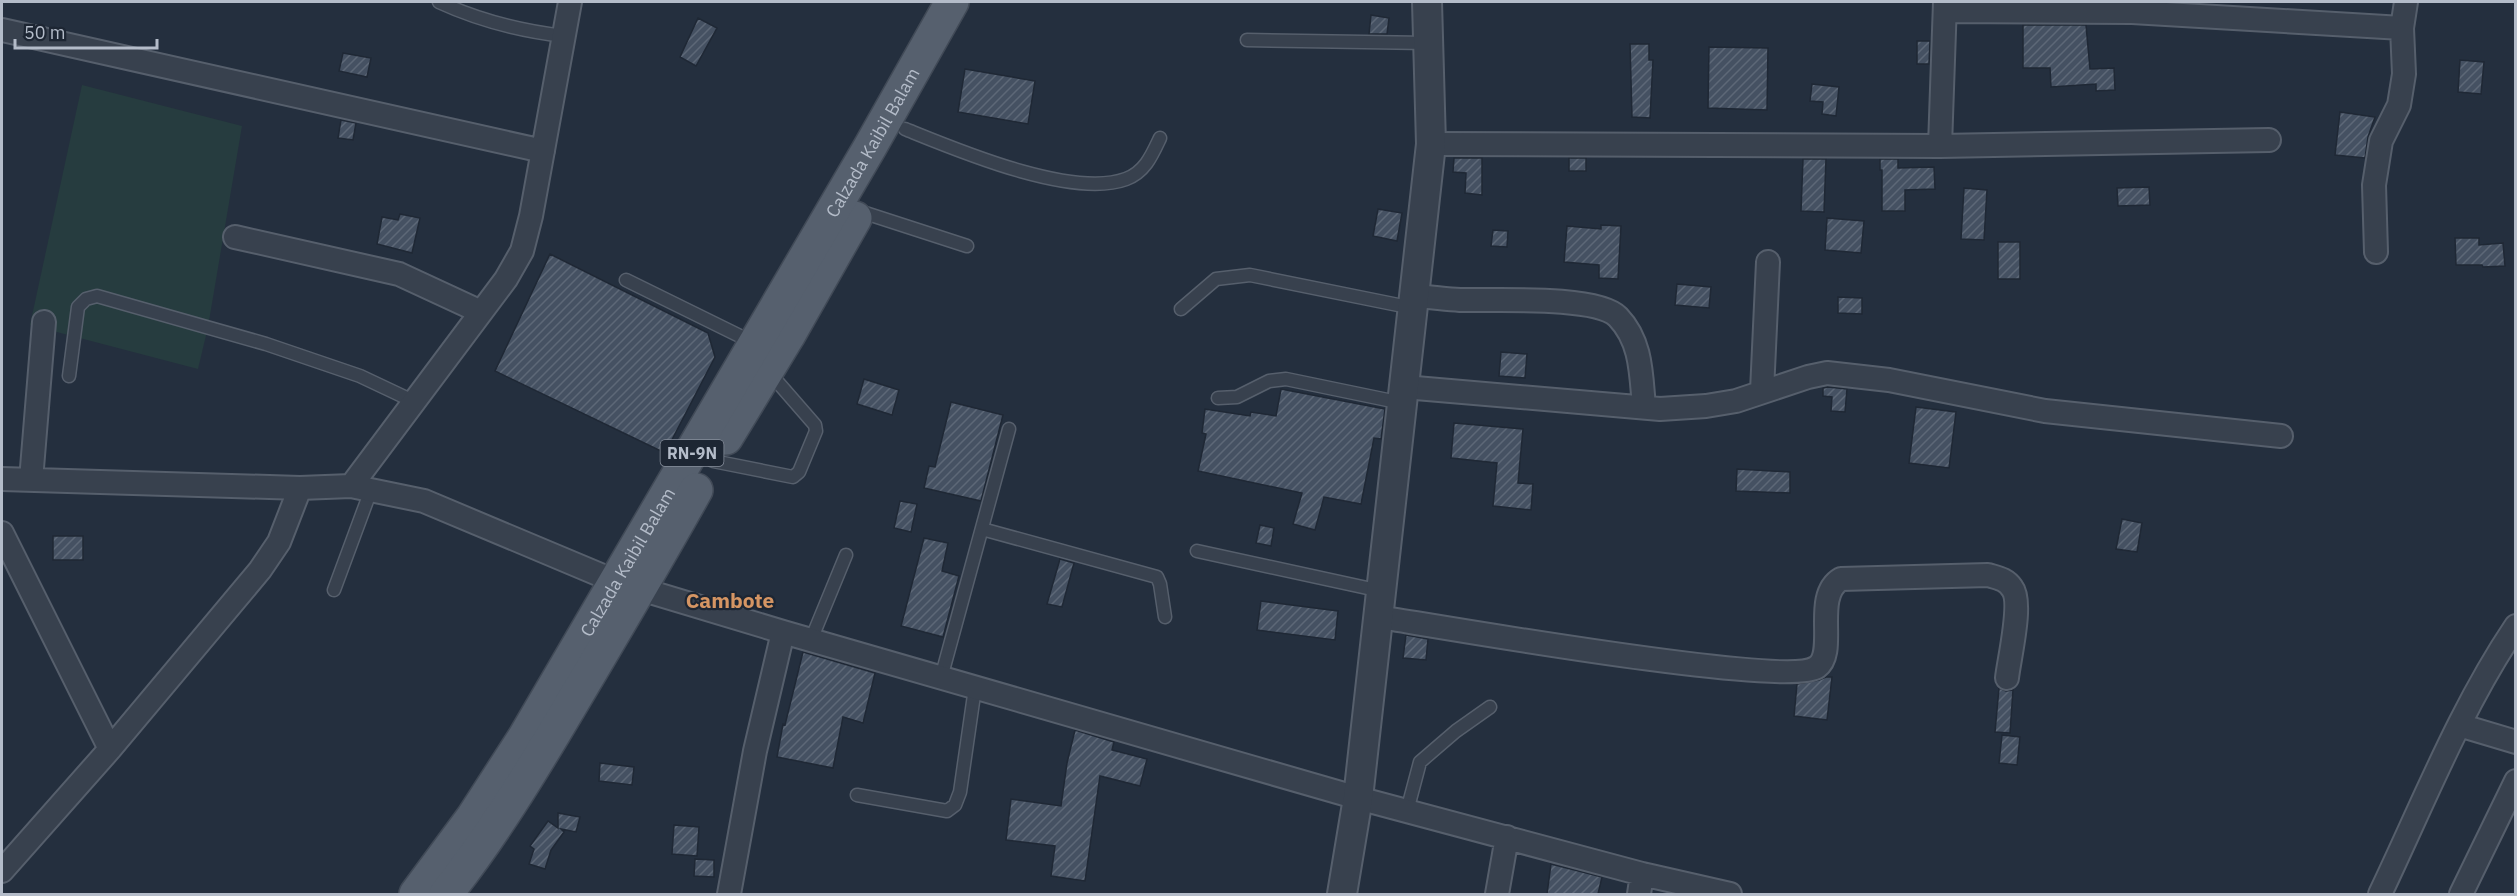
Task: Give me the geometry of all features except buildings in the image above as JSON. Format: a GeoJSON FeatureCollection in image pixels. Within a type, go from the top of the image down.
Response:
{"type":"FeatureCollection","features":[{"type":"Feature","properties":{"kind":"main road","name":"Calzada Kaibil Balam"},"geometry":{"type":"LineString","coordinates":[[446,894],[491,833],[628,585],[762,357],[952,2]]}},
{"type":"Feature","properties":{"kind":"main road","name":"Calzada Kaibil Balam"},"geometry":{"type":"LineString","coordinates":[[416,894],[439,866],[713,460],[762,357],[859,212],[977,2]]}},
{"type":"Feature","properties":{"kind":"street"},"geometry":{"type":"LineString","coordinates":[[361,488],[415,402],[506,279],[522,252],[570,2]]}},
{"type":"Feature","properties":{"kind":"street"},"geometry":{"type":"LineString","coordinates":[[1342,894],[1358,798],[1431,144],[1427,2]]}},
{"type":"Feature","properties":{"kind":"street"},"geometry":{"type":"LineString","coordinates":[[2376,252],[2374,185],[2381,141],[2399,105],[2404,74],[2402,28],[2406,2]]}},
{"type":"Feature","properties":{"kind":"street"},"geometry":{"type":"LineString","coordinates":[[1940,146],[1946,6],[2132,12],[2402,28]]}},
{"type":"Feature","properties":{"kind":"street"},"geometry":{"type":"LineString","coordinates":[[2,30],[543,151]]}},
{"type":"Feature","properties":{"kind":"street"},"geometry":{"type":"LineString","coordinates":[[1431,144],[1940,146],[2270,140]]}},
{"type":"Feature","properties":{"kind":"street"},"geometry":{"type":"LineString","coordinates":[[235,237],[399,274],[481,312]]}},
{"type":"Feature","properties":{"kind":"street"},"geometry":{"type":"LineString","coordinates":[[1762,392],[1768,262]]}},
{"type":"Feature","properties":{"kind":"street"},"geometry":{"type":"LineString","coordinates":[[1414,302],[1459,300],[1558,302],[1589,305],[1616,315],[1631,335],[1640,358],[1644,407]]}},
{"type":"Feature","properties":{"kind":"street"},"geometry":{"type":"LineString","coordinates":[[32,480],[44,322]]}},
{"type":"Feature","properties":{"kind":"street"},"geometry":{"type":"LineString","coordinates":[[1403,395],[1644,407],[1706,406],[1736,401],[1808,376],[1827,373],[1888,380],[2045,411],[2281,435]]}},
{"type":"Feature","properties":{"kind":"street"},"geometry":{"type":"LineString","coordinates":[[2,479],[361,488],[424,501],[628,585],[783,632],[1358,798],[1507,837],[1640,884],[1730,894]]}},
{"type":"Feature","properties":{"kind":"street"},"geometry":{"type":"LineString","coordinates":[[2,871],[110,749],[260,570],[279,542],[300,488]]}},
{"type":"Feature","properties":{"kind":"street"},"geometry":{"type":"LineString","coordinates":[[2,533],[110,749]]}},
{"type":"Feature","properties":{"kind":"street"},"geometry":{"type":"LineString","coordinates":[[1380,604],[1702,666],[1794,673],[1816,668],[1823,659],[1826,607],[1830,589],[1841,579],[1988,575],[2004,580],[2014,590],[2017,605],[2007,678]]}},
{"type":"Feature","properties":{"kind":"street"},"geometry":{"type":"LineString","coordinates":[[2380,894],[2459,725],[2489,666],[2516,626]]}},
{"type":"Feature","properties":{"kind":"street"},"geometry":{"type":"LineString","coordinates":[[729,894],[755,751],[783,632]]}},
{"type":"Feature","properties":{"kind":"street"},"geometry":{"type":"LineString","coordinates":[[2459,725],[2516,742]]}},
{"type":"Feature","properties":{"kind":"street"},"geometry":{"type":"LineString","coordinates":[[2461,894],[2516,781]]}},
{"type":"Feature","properties":{"kind":"street"},"geometry":{"type":"LineString","coordinates":[[1497,894],[1507,837]]}},
{"type":"Feature","properties":{"kind":"lane"},"geometry":{"type":"LineString","coordinates":[[439,2],[464,13],[537,33],[564,36]]}},
{"type":"Feature","properties":{"kind":"lane"},"geometry":{"type":"LineString","coordinates":[[1247,40],[1427,43]]}},
{"type":"Feature","properties":{"kind":"lane"},"geometry":{"type":"LineString","coordinates":[[905,129],[1002,166],[1065,180],[1100,184],[1127,178],[1148,163],[1160,138]]}},
{"type":"Feature","properties":{"kind":"lane"},"geometry":{"type":"LineString","coordinates":[[859,212],[967,246]]}},
{"type":"Feature","properties":{"kind":"lane"},"geometry":{"type":"LineString","coordinates":[[1181,309],[1216,279],[1250,275],[1414,302]]}},
{"type":"Feature","properties":{"kind":"lane"},"geometry":{"type":"LineString","coordinates":[[626,280],[762,357],[815,425],[816,431],[799,472],[793,477],[713,460]]}},
{"type":"Feature","properties":{"kind":"lane"},"geometry":{"type":"LineString","coordinates":[[69,376],[78,307],[86,299],[97,296],[266,344],[360,376],[415,402]]}},
{"type":"Feature","properties":{"kind":"lane"},"geometry":{"type":"LineString","coordinates":[[1218,398],[1237,397],[1269,381],[1286,379],[1403,395]]}},
{"type":"Feature","properties":{"kind":"lane"},"geometry":{"type":"LineString","coordinates":[[941,678],[1009,429]]}},
{"type":"Feature","properties":{"kind":"lane"},"geometry":{"type":"LineString","coordinates":[[334,590],[361,488]]}},
{"type":"Feature","properties":{"kind":"lane"},"geometry":{"type":"LineString","coordinates":[[982,529],[1157,577],[1165,616]]}},
{"type":"Feature","properties":{"kind":"lane"},"geometry":{"type":"LineString","coordinates":[[1197,551],[1380,604]]}},
{"type":"Feature","properties":{"kind":"lane"},"geometry":{"type":"LineString","coordinates":[[811,640],[846,555]]}},
{"type":"Feature","properties":{"kind":"lane"},"geometry":{"type":"LineString","coordinates":[[857,795],[947,811],[954,804],[960,792],[975,688]]}},
{"type":"Feature","properties":{"kind":"lane"},"geometry":{"type":"LineString","coordinates":[[1407,811],[1420,762],[1456,731],[1490,707]]}},
{"type":"Feature","properties":{"kind":"green space"},"geometry":{"type":"Polygon","coordinates":[[[82,85],[242,126],[208,327],[198,369],[30,325],[82,85]]]}},
{"type":"Feature","properties":{"kind":"district","name":"Cambote"},"geometry":{"type":"Point","coordinates":[730,600]}}]}
